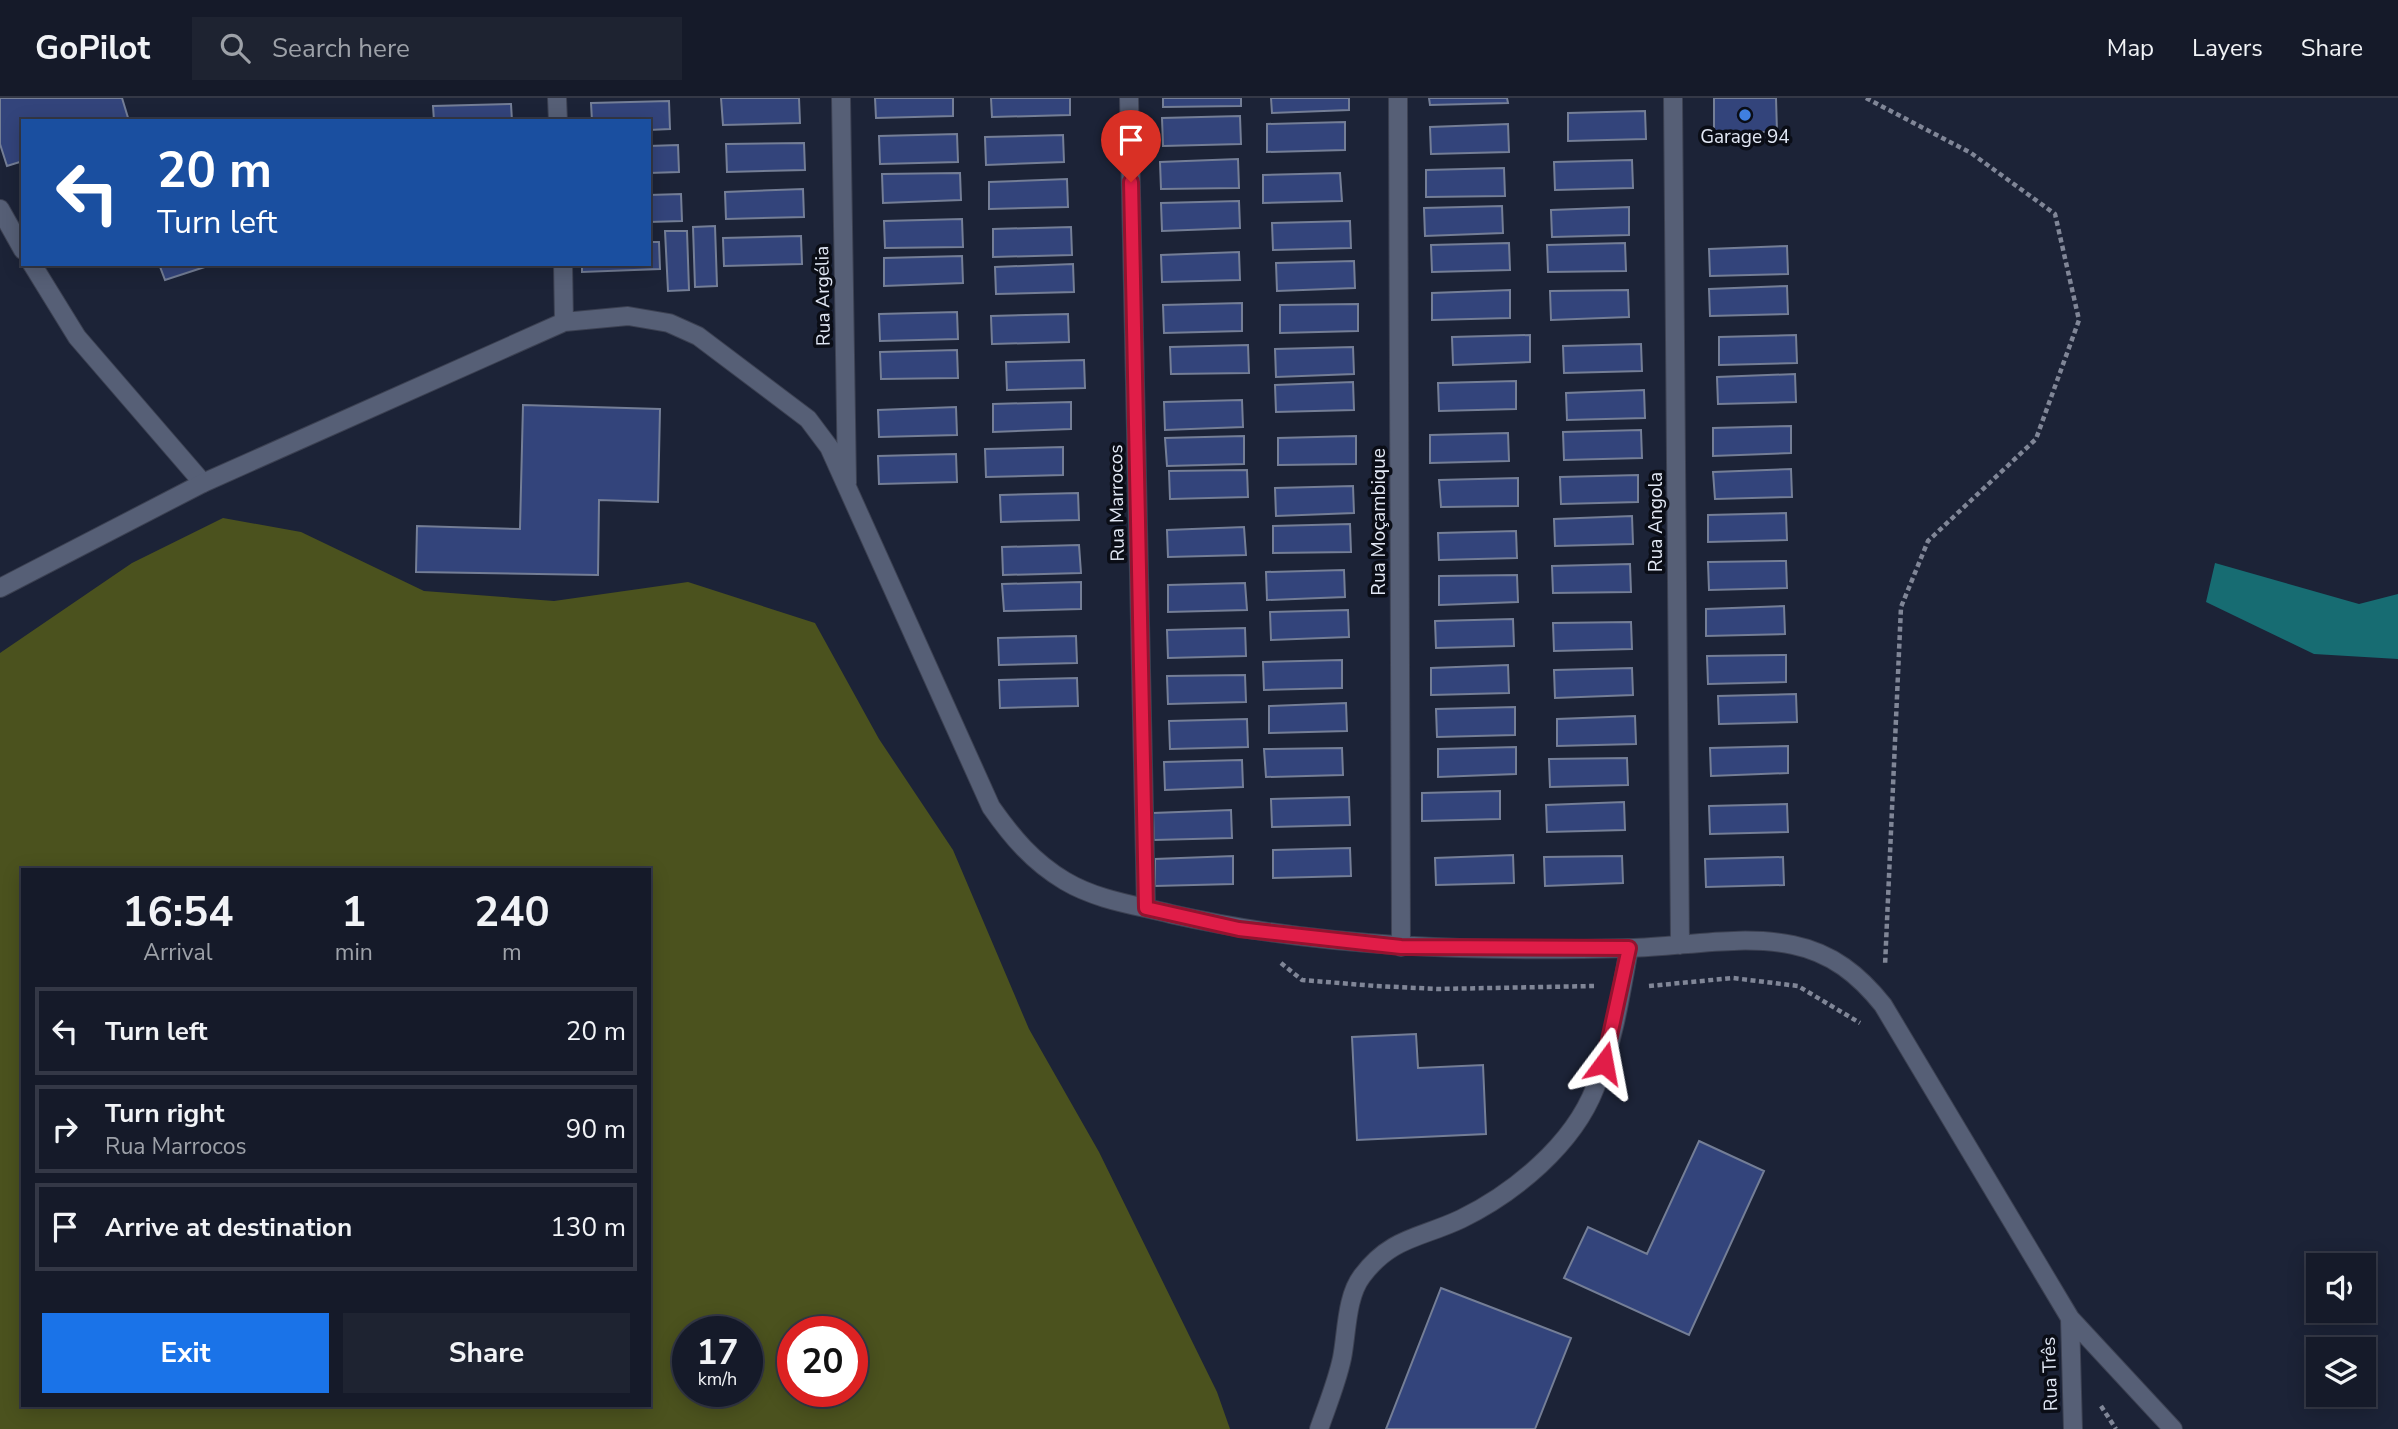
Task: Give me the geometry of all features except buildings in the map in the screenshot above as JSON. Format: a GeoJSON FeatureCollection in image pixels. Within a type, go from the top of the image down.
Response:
{"type":"FeatureCollection","features":[{"type":"Feature","properties":{"kind":"street"},"geometry":{"type":"LineString","coordinates":[[557,98],[558,119]]}},
{"type":"Feature","properties":{"kind":"street","name":"Rua Argélia"},"geometry":{"type":"LineString","coordinates":[[841,98],[847,492]]}},
{"type":"Feature","properties":{"kind":"street","name":"Rua Marrocos"},"geometry":{"type":"LineString","coordinates":[[1129,98],[1146,908]]}},
{"type":"Feature","properties":{"kind":"street","name":"Rua Moçambique"},"geometry":{"type":"LineString","coordinates":[[1398,98],[1401,947]]}},
{"type":"Feature","properties":{"kind":"street","name":"Rua Angola"},"geometry":{"type":"LineString","coordinates":[[1673,98],[1680,945]]}},
{"type":"Feature","properties":{"kind":"street"},"geometry":{"type":"LineString","coordinates":[[0,209],[21,246]]}},
{"type":"Feature","properties":{"kind":"street"},"geometry":{"type":"LineString","coordinates":[[33,266],[77,337],[203,483]]}},
{"type":"Feature","properties":{"kind":"street"},"geometry":{"type":"LineString","coordinates":[[563,266],[564,322]]}},
{"type":"Feature","properties":{"kind":"street"},"geometry":{"type":"LineString","coordinates":[[0,588],[203,483],[495,350],[564,322],[628,316],[669,323],[698,337],[808,419],[829,447],[991,807],[1011,836],[1039,863],[1067,882],[1098,896],[1239,929],[1401,947],[1629,948],[1748,942],[1791,944],[1813,951],[1853,972],[1883,1005],[2070,1318],[2172,1429]]}},
{"type":"Feature","properties":{"kind":"street"},"geometry":{"type":"LineString","coordinates":[[1319,1429],[1342,1360],[1348,1316],[1359,1279],[1378,1255],[1501,1198],[1536,1169],[1571,1128],[1594,1091],[1622,986],[1629,948]]}},
{"type":"Feature","properties":{"kind":"street","name":"Rua Três"},"geometry":{"type":"LineString","coordinates":[[2070,1318],[2073,1429]]}},
{"type":"Feature","properties":{"kind":"path"},"geometry":{"type":"LineString","coordinates":[[1866,98],[1971,153],[2055,214],[2079,320],[2036,439],[1928,541],[1901,607],[1883,1005]]}},
{"type":"Feature","properties":{"kind":"path"},"geometry":{"type":"LineString","coordinates":[[1239,929],[1302,980],[1438,989],[1684,985],[1733,978],[1798,986],[1861,1024]]}},
{"type":"Feature","properties":{"kind":"path"},"geometry":{"type":"LineString","coordinates":[[2071,1360],[2116,1429]]}},
{"type":"Feature","properties":{"kind":"shaded area"},"geometry":{"type":"Polygon","coordinates":[[[223,518],[301,532],[424,591],[554,601],[688,582],[815,623],[879,739],[953,850],[1029,1029],[1099,1152],[1217,1392],[1230,1429],[0,1429],[0,653],[132,563],[223,518]]]}},
{"type":"Feature","properties":{"kind":"shaded area"},"geometry":{"type":"Polygon","coordinates":[[[2215,563],[2359,604],[2398,594],[2398,659],[2314,654],[2206,602],[2215,563]]]}},
{"type":"Feature","properties":{"kind":"place","name":"Garage 94"},"geometry":{"type":"Point","coordinates":[1745,115]}},
{"type":"Feature","properties":{"kind":"route"},"geometry":{"type":"LineString","coordinates":[[1131,182],[1146,908],[1239,929],[1401,947],[1629,948],[1604,1063]]}}]}
